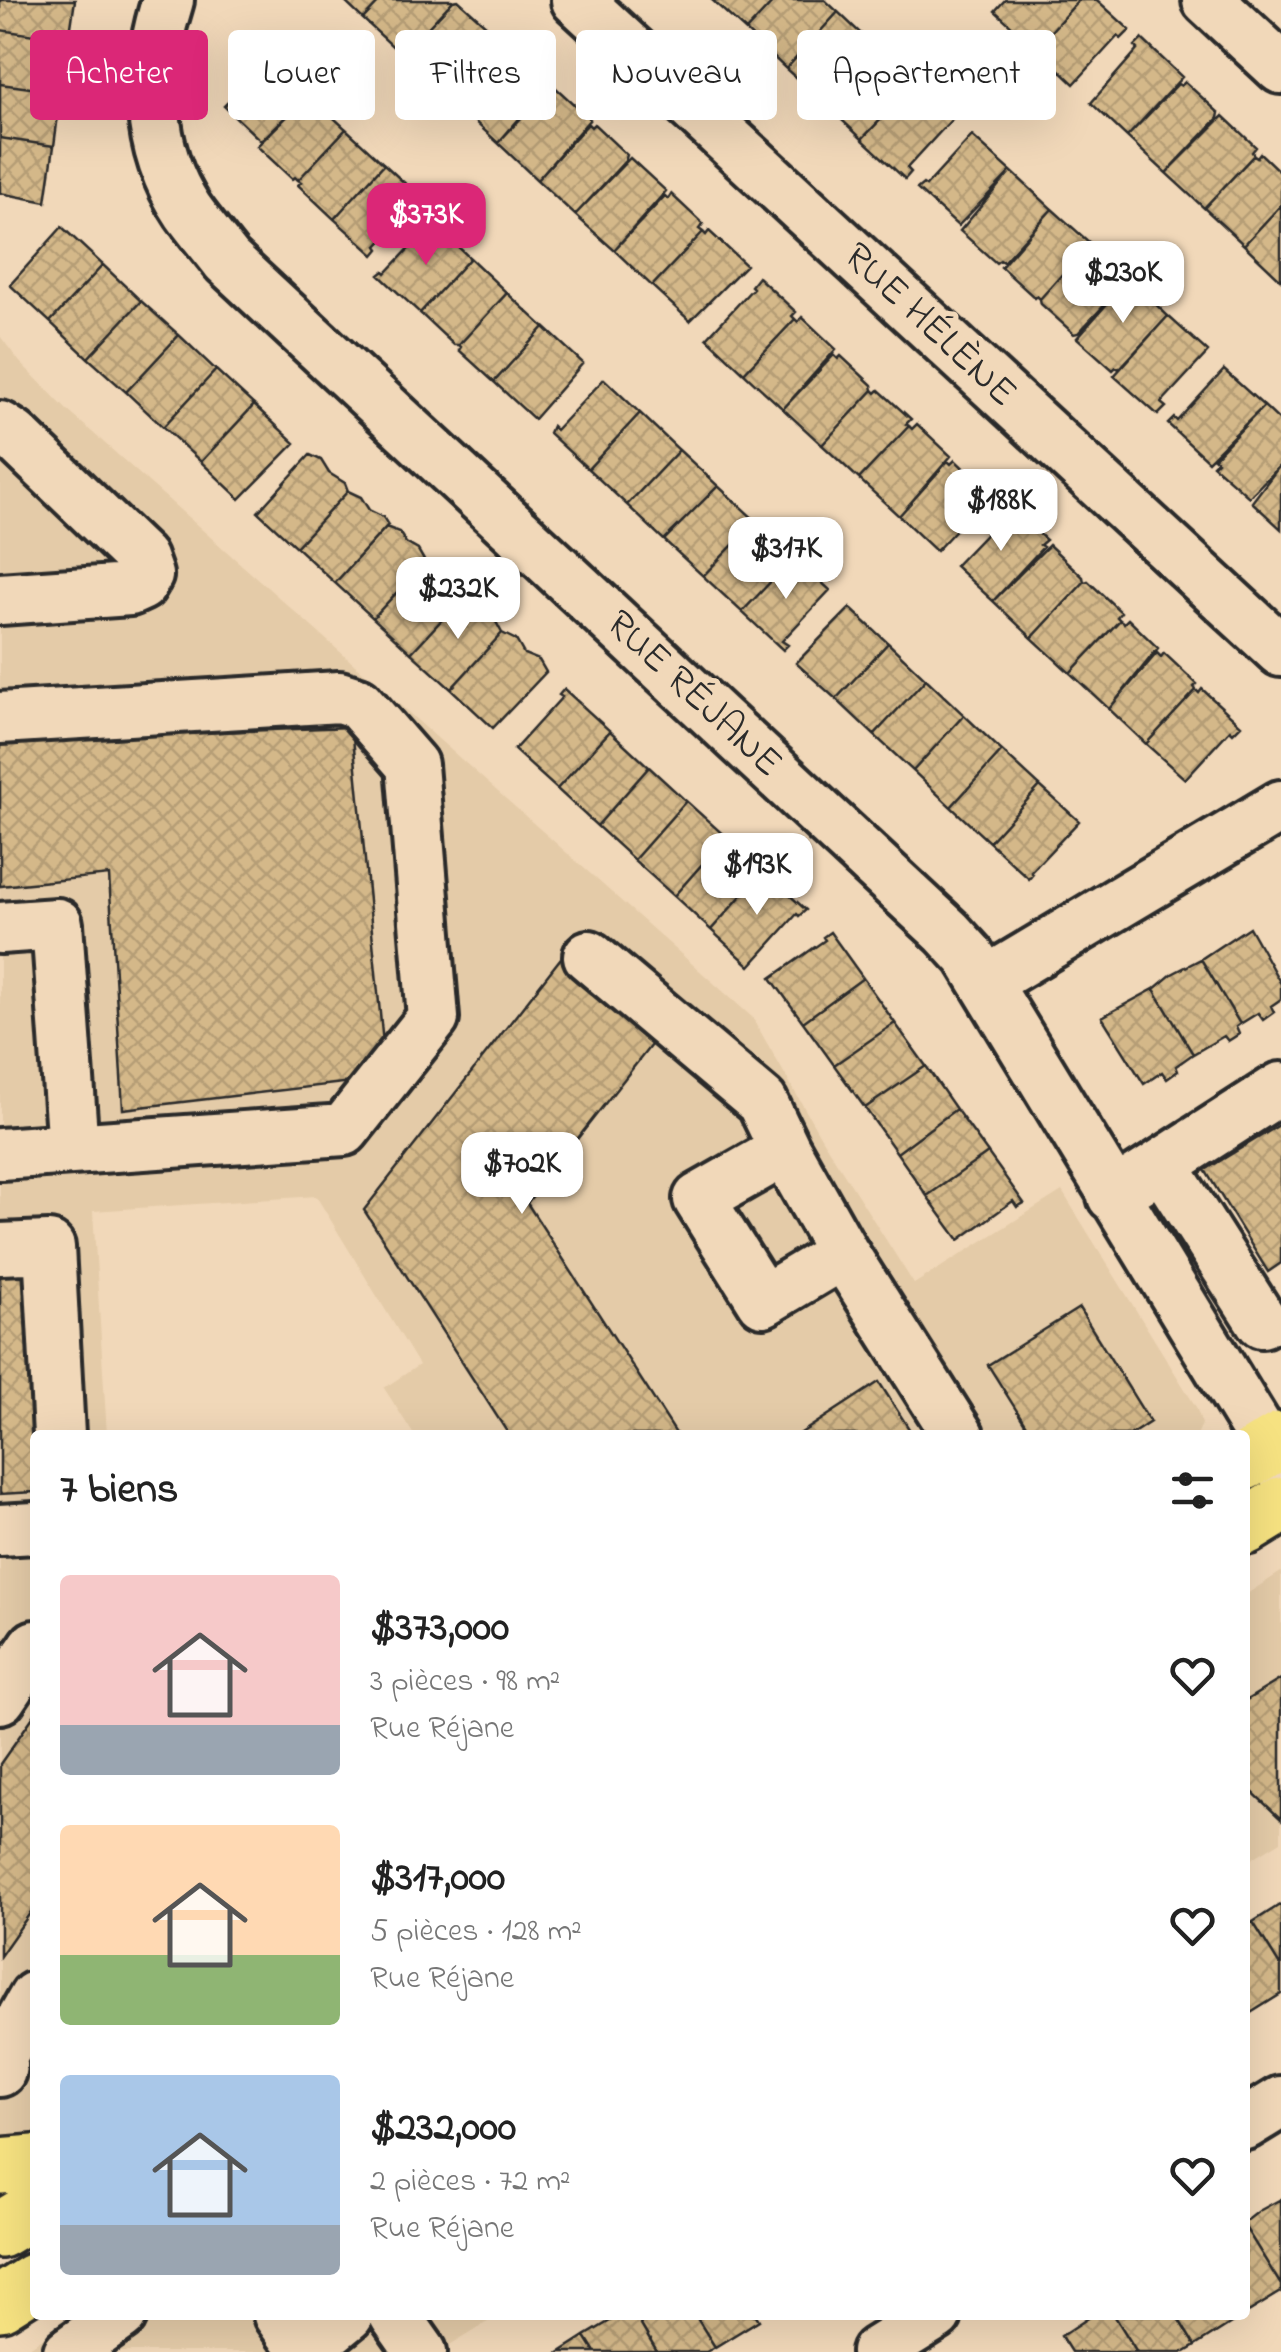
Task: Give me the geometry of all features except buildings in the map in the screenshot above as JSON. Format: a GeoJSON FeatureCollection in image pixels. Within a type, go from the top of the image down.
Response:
{"type":"FeatureCollection","features":[{"type":"Feature","properties":{"kind":"main road"},"geometry":{"type":"LineString","coordinates":[[1250,1524],[1281,1505]]}},
{"type":"Feature","properties":{"kind":"main road"},"geometry":{"type":"LineString","coordinates":[[0,2166],[30,2164]]}},
{"type":"Feature","properties":{"kind":"main road"},"geometry":{"type":"LineString","coordinates":[[0,2230],[30,2212]]}},
{"type":"Feature","properties":{"kind":"main road"},"geometry":{"type":"LineString","coordinates":[[0,2303],[30,2283]]}},
{"type":"Feature","properties":{"kind":"street","name":"RUE RÉJANE"},"geometry":{"type":"LineString","coordinates":[[168,0],[154,56],[154,124],[165,165],[186,209],[226,260],[948,932],[986,982],[1212,1353],[1269,1454]]}},
{"type":"Feature","properties":{"kind":"street","name":"RUE HÉLÈNE"},"geometry":{"type":"LineString","coordinates":[[576,0],[1281,651]]}},
{"type":"Feature","properties":{"kind":"street"},"geometry":{"type":"LineString","coordinates":[[1208,0],[1281,68]]}},
{"type":"Feature","properties":{"kind":"street"},"geometry":{"type":"LineString","coordinates":[[0,427],[141,558],[147,575],[141,585],[130,590],[0,599]]}},
{"type":"Feature","properties":{"kind":"street"},"geometry":{"type":"LineString","coordinates":[[0,718],[339,697],[358,703],[412,765],[432,1018],[344,1130],[0,1154]]}},
{"type":"Feature","properties":{"kind":"street"},"geometry":{"type":"LineString","coordinates":[[986,982],[1281,806]]}},
{"type":"Feature","properties":{"kind":"street"},"geometry":{"type":"LineString","coordinates":[[0,928],[57,924],[72,1149]]}},
{"type":"Feature","properties":{"kind":"street"},"geometry":{"type":"LineString","coordinates":[[590,956],[762,1102],[843,1253],[955,1430]]}},
{"type":"Feature","properties":{"kind":"street"},"geometry":{"type":"LineString","coordinates":[[1113,1196],[1281,1088]]}},
{"type":"Feature","properties":{"kind":"street"},"geometry":{"type":"LineString","coordinates":[[786,1150],[699,1198],[762,1301],[843,1253]]}},
{"type":"Feature","properties":{"kind":"street"},"geometry":{"type":"LineString","coordinates":[[1162,1166],[1272,1316],[1212,1353]]}},
{"type":"Feature","properties":{"kind":"street"},"geometry":{"type":"LineString","coordinates":[[0,1249],[49,1247],[59,1430]]}},
{"type":"Feature","properties":{"kind":"street"},"geometry":{"type":"LineString","coordinates":[[0,1530],[30,1528]]}},
{"type":"Feature","properties":{"kind":"street"},"geometry":{"type":"LineString","coordinates":[[0,1627],[30,1629]]}},
{"type":"Feature","properties":{"kind":"street"},"geometry":{"type":"LineString","coordinates":[[0,1698],[30,1653]]}},
{"type":"Feature","properties":{"kind":"street"},"geometry":{"type":"LineString","coordinates":[[30,2007],[3,2053],[0,2071],[30,2068]]}},
{"type":"Feature","properties":{"kind":"street"},"geometry":{"type":"LineString","coordinates":[[1250,2121],[1281,2102]]}},
{"type":"Feature","properties":{"kind":"street"},"geometry":{"type":"LineString","coordinates":[[69,2352],[114,2320]]}},
{"type":"Feature","properties":{"kind":"street"},"geometry":{"type":"LineString","coordinates":[[282,2320],[304,2351],[342,2320]]}},
{"type":"Feature","properties":{"kind":"street"},"geometry":{"type":"LineString","coordinates":[[399,2320],[421,2352]]}},
{"type":"Feature","properties":{"kind":"street"},"geometry":{"type":"LineString","coordinates":[[877,2352],[939,2329]]}},
{"type":"Feature","properties":{"kind":"shaded area"},"geometry":{"type":"Polygon","coordinates":[[[0,336],[66,409],[752,1017],[822,1139],[914,1284],[1062,1191],[1196,1407],[1202,1424],[1199,1430],[411,1430],[384,1388],[419,1365],[316,1196],[93,1211],[107,1430],[30,1430],[30,2137],[0,2138],[0,336]]]}},
{"type":"Feature","properties":{"kind":"shaded area"},"geometry":{"type":"Polygon","coordinates":[[[1281,1572],[1281,1841],[1250,1860],[1250,1592],[1281,1572]]]}},
{"type":"Feature","properties":{"kind":"shaded area"},"geometry":{"type":"Polygon","coordinates":[[[69,2320],[491,2320],[438,2352],[22,2352],[69,2320]]]}}]}
